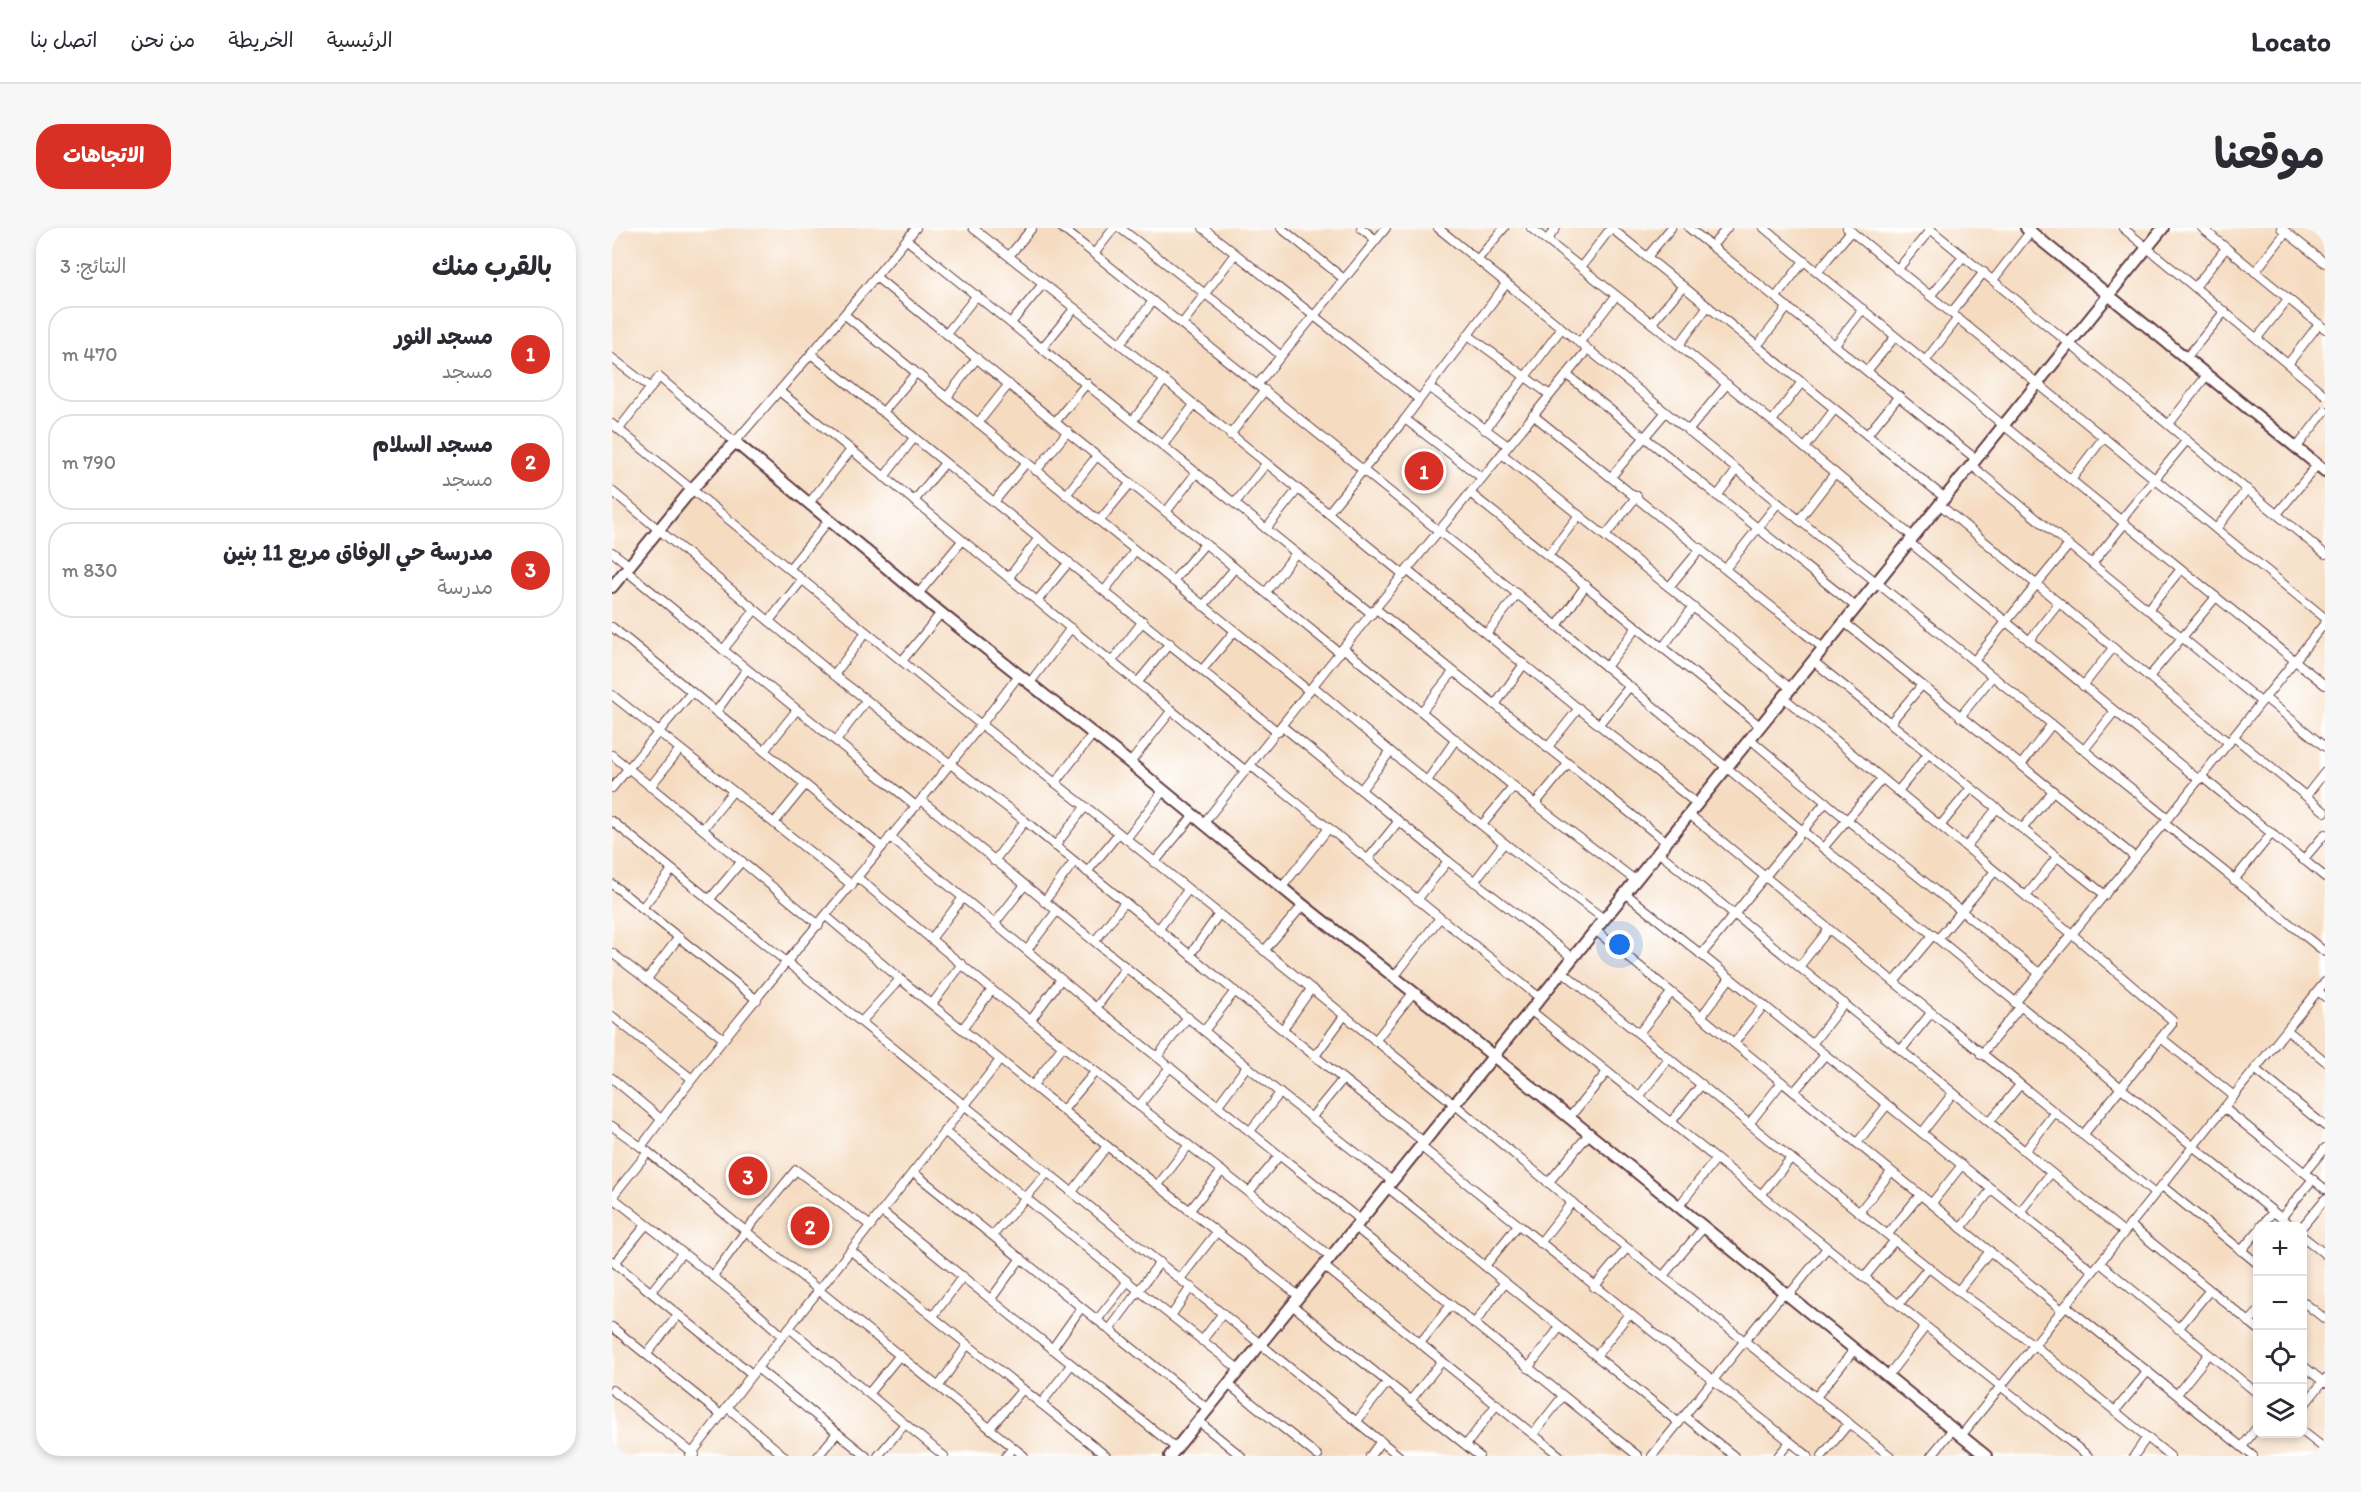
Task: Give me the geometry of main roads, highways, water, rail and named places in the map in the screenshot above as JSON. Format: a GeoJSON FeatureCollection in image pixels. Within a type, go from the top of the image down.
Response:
{"type":"FeatureCollection","features":[{"type":"Feature","properties":{"kind":"place","name":"مسجد النور"},"geometry":{"type":"Point","coordinates":[1424,471]}},
{"type":"Feature","properties":{"kind":"place","name":"مدرسة حي الوفاق مربع 11 بنين"},"geometry":{"type":"Point","coordinates":[748,1176]}},
{"type":"Feature","properties":{"kind":"place","name":"مسجد السلام"},"geometry":{"type":"Point","coordinates":[810,1226]}}]}
